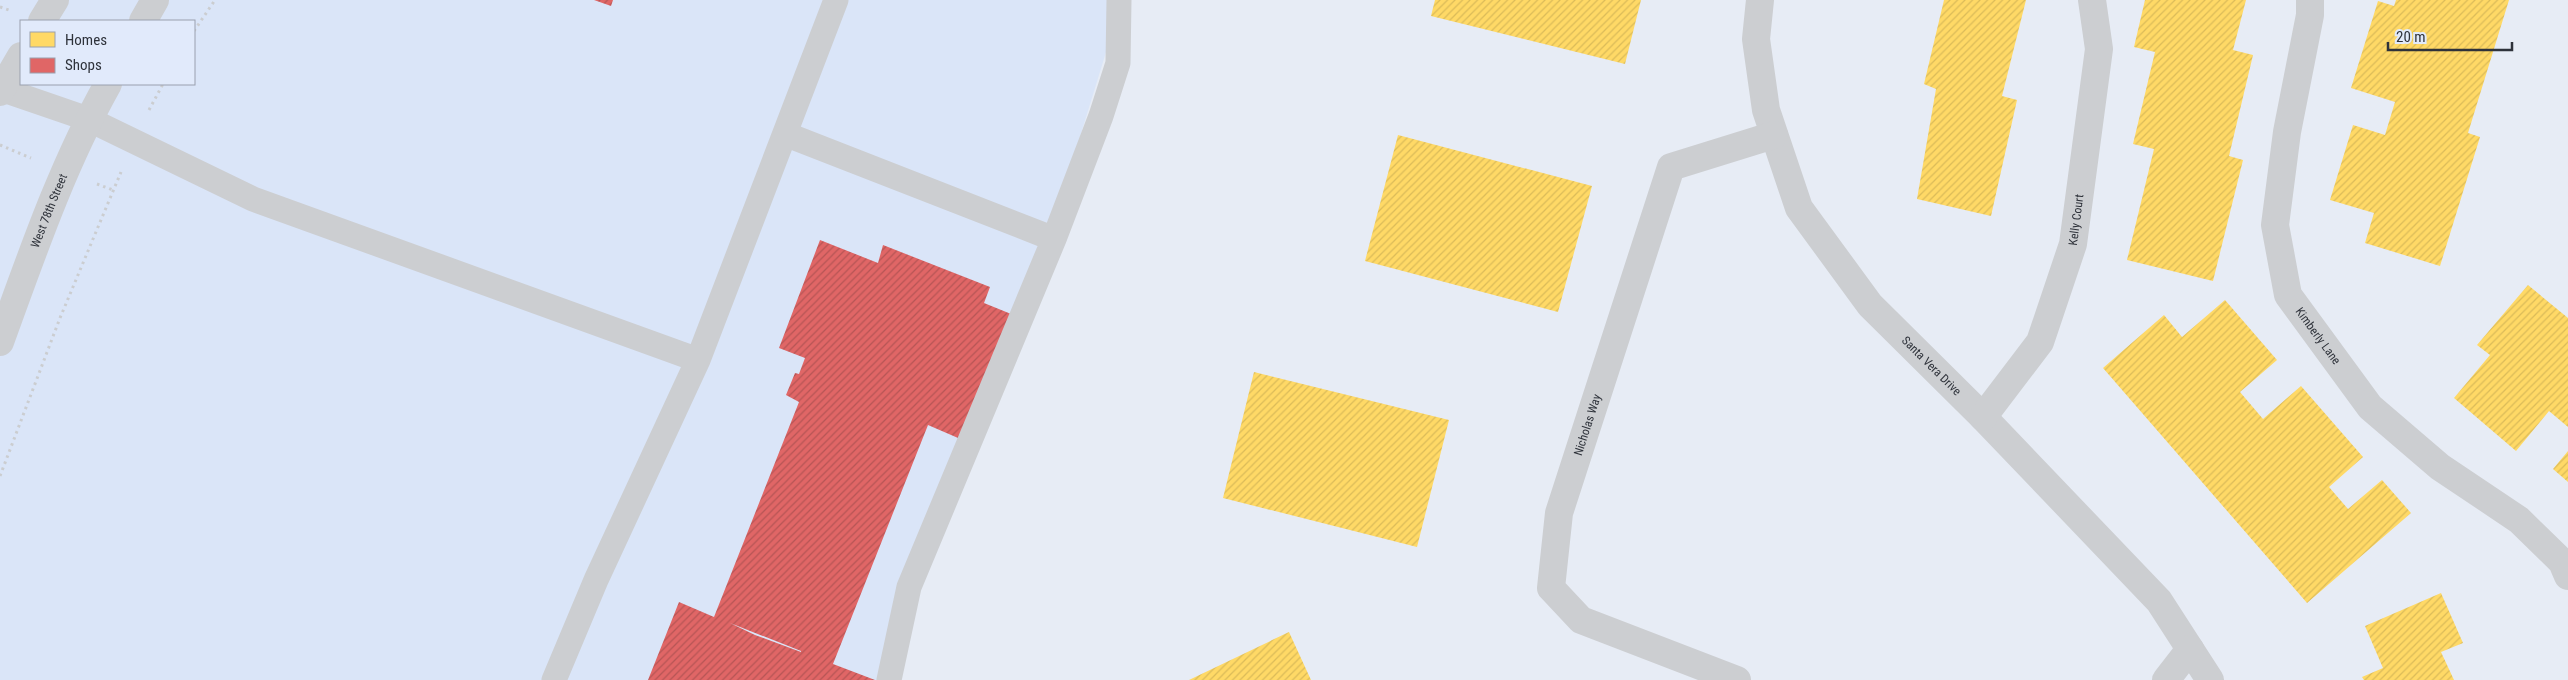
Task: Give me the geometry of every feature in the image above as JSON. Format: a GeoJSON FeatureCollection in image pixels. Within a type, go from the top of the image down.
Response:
{"type":"FeatureCollection","features":[{"type":"Feature","properties":{"kind":"street"},"geometry":{"type":"LineString","coordinates":[[43,20],[55,0]]}},
{"type":"Feature","properties":{"kind":"street"},"geometry":{"type":"LineString","coordinates":[[144,20],[155,0]]}},
{"type":"Feature","properties":{"kind":"street","name":"Santa Vera Drive"},"geometry":{"type":"LineString","coordinates":[[1760,0],[1756,39],[1766,110],[1799,208],[1870,305],[1983,417],[2159,601],[2210,680]]}},
{"type":"Feature","properties":{"kind":"street","name":"Kelly Court"},"geometry":{"type":"LineString","coordinates":[[1983,417],[2040,342],[2073,244],[2099,49],[2092,0]]}},
{"type":"Feature","properties":{"kind":"street","name":"Kimberly Lane"},"geometry":{"type":"LineString","coordinates":[[2310,0],[2310,15],[2287,132],[2276,225],[2288,295],[2370,407],[2440,467],[2519,520],[2562,562],[2568,576]]}},
{"type":"Feature","properties":{"kind":"street"},"geometry":{"type":"LineString","coordinates":[[1,91],[20,58]]}},
{"type":"Feature","properties":{"kind":"street","name":"West 78th Street"},"geometry":{"type":"LineString","coordinates":[[0,342],[48,211],[88,119],[107,85]]}},
{"type":"Feature","properties":{"kind":"street","name":"Nicholas Way"},"geometry":{"type":"LineString","coordinates":[[1737,680],[1581,620],[1551,588],[1560,513],[1671,167],[1774,135]]}},
{"type":"Feature","properties":{"kind":"street"},"geometry":{"type":"LineString","coordinates":[[2166,680],[2190,649]]}},
{"type":"Feature","properties":{"kind":"lane"},"geometry":{"type":"LineString","coordinates":[[554,680],[596,580],[698,360],[836,0]]}},
{"type":"Feature","properties":{"kind":"lane"},"geometry":{"type":"LineString","coordinates":[[889,680],[909,587],[1054,240],[1101,116],[1118,63],[1119,0]]}},
{"type":"Feature","properties":{"kind":"lane"},"geometry":{"type":"LineString","coordinates":[[1,91],[88,119],[253,199],[698,360]]}},
{"type":"Feature","properties":{"kind":"lane"},"geometry":{"type":"LineString","coordinates":[[786,134],[1054,240]]}},
{"type":"Feature","properties":{"kind":"path"},"geometry":{"type":"LineString","coordinates":[[195,30],[215,0]]}},
{"type":"Feature","properties":{"kind":"path"},"geometry":{"type":"LineString","coordinates":[[0,476],[60,318],[134,141],[162,85]]}},
{"type":"Feature","properties":{"kind":"shaded area"},"geometry":{"type":"Polygon","coordinates":[[[0,0],[1122,0],[1033,290],[909,587],[894,680],[0,680],[0,0]]]}},
{"type":"Feature","properties":{"kind":"building: Homes"},"geometry":{"type":"Polygon","coordinates":[[[1435,0],[1641,0],[1625,64],[1431,16],[1435,0]]]}},
{"type":"Feature","properties":{"kind":"building: Homes"},"geometry":{"type":"Polygon","coordinates":[[[1944,0],[2026,0],[2002,96],[2017,100],[1991,216],[1917,199],[1936,89],[1924,84],[1944,0]]]}},
{"type":"Feature","properties":{"kind":"building: Homes"},"geometry":{"type":"Polygon","coordinates":[[[2145,0],[2246,0],[2233,50],[2253,55],[2229,156],[2243,160],[2213,281],[2127,260],[2154,149],[2133,144],[2155,52],[2134,47],[2145,0]]]}},
{"type":"Feature","properties":{"kind":"building: Homes"},"geometry":{"type":"Polygon","coordinates":[[[2396,0],[2509,0],[2468,133],[2480,137],[2440,266],[2365,243],[2374,213],[2330,200],[2353,125],[2385,135],[2395,102],[2351,88],[2378,1],[2394,6],[2396,0]]]}},
{"type":"Feature","properties":{"kind":"building: Homes"},"geometry":{"type":"Polygon","coordinates":[[[1398,135],[1592,186],[1558,312],[1365,261],[1398,135]]]}},
{"type":"Feature","properties":{"kind":"building: Homes"},"geometry":{"type":"Polygon","coordinates":[[[2528,285],[2568,318],[2568,427],[2549,411],[2516,451],[2454,398],[2490,355],[2477,345],[2528,285]]]}},
{"type":"Feature","properties":{"kind":"building: Homes"},"geometry":{"type":"Polygon","coordinates":[[[2225,300],[2277,360],[2240,392],[2263,419],[2301,386],[2363,457],[2329,487],[2348,509],[2382,480],[2411,513],[2307,603],[2103,368],[2164,315],[2182,337],[2225,300]]]}},
{"type":"Feature","properties":{"kind":"building: Homes"},"geometry":{"type":"Polygon","coordinates":[[[1254,372],[1449,420],[1417,547],[1223,498],[1254,372]]]}},
{"type":"Feature","properties":{"kind":"building: Homes"},"geometry":{"type":"Polygon","coordinates":[[[2568,451],[2568,482],[2553,469],[2568,451]]]}},
{"type":"Feature","properties":{"kind":"building: Homes"},"geometry":{"type":"Polygon","coordinates":[[[2441,593],[2463,643],[2441,652],[2454,680],[2364,680],[2362,677],[2383,668],[2365,626],[2441,593]]]}},
{"type":"Feature","properties":{"kind":"building: Homes"},"geometry":{"type":"Polygon","coordinates":[[[1289,632],[1311,680],[1189,680],[1289,632]]]}},
{"type":"Feature","properties":{"kind":"building: Shops"},"geometry":{"type":"Polygon","coordinates":[[[594,0],[613,0],[611,6],[594,0]]]}},
{"type":"Feature","properties":{"kind":"building: Shops"},"geometry":{"type":"Polygon","coordinates":[[[820,240],[878,263],[883,245],[990,287],[984,303],[1016,316],[965,441],[928,425],[833,664],[875,680],[648,680],[679,602],[714,617],[799,402],[786,395],[795,373],[799,374],[805,358],[779,348],[820,240]],[[730,623],[755,635],[801,651],[730,623]]]}}]}
